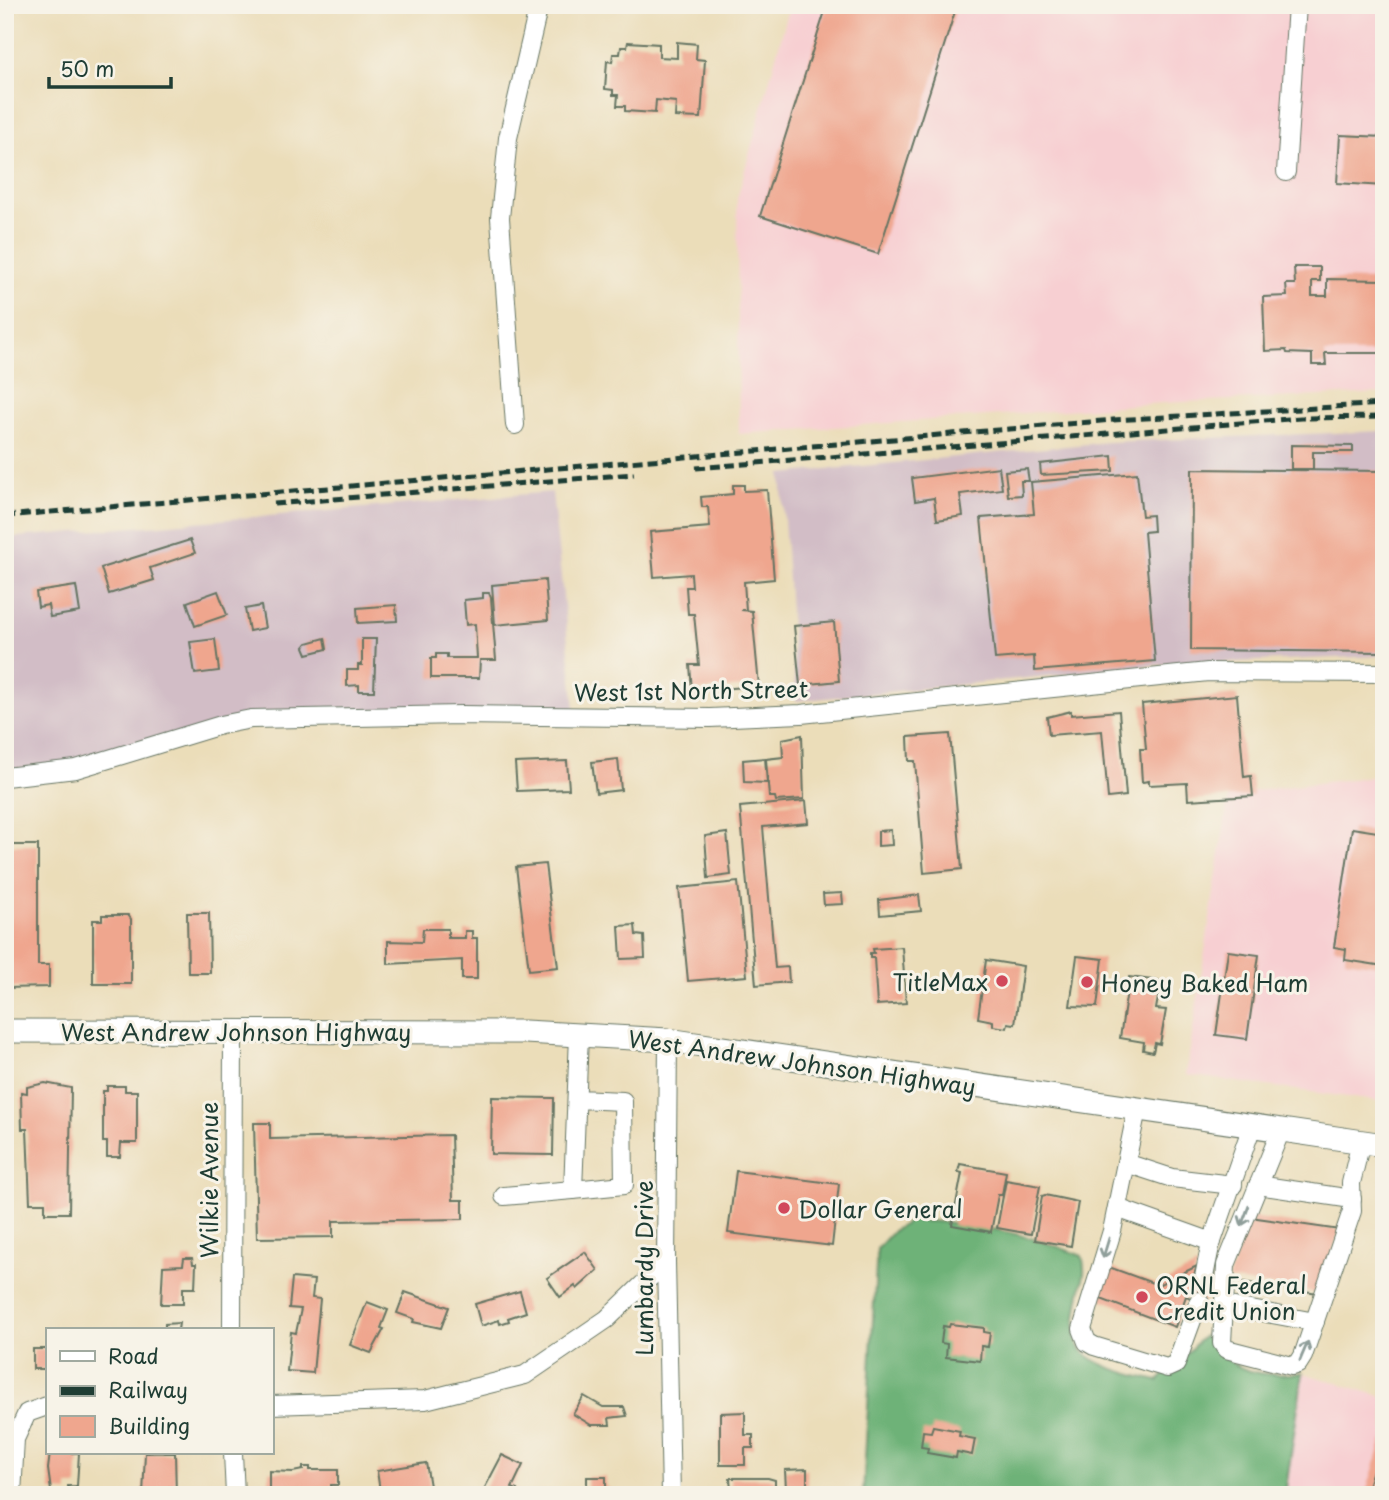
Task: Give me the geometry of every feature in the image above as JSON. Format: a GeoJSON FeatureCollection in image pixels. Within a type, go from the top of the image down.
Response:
{"type":"FeatureCollection","features":[{"type":"Feature","properties":{"kind":"main road","name":"West Andrew Johnson Highway"},"geometry":{"type":"LineString","coordinates":[[5,1031],[233,1030],[579,1035],[668,1040],[1372,1143]]}},
{"type":"Feature","properties":{"kind":"street"},"geometry":{"type":"LineString","coordinates":[[515,425],[500,218],[508,138],[539,5]]}},
{"type":"Feature","properties":{"kind":"street"},"geometry":{"type":"LineString","coordinates":[[1286,172],[1297,5]]}},
{"type":"Feature","properties":{"kind":"street","name":"West 1st North Street"},"geometry":{"type":"LineString","coordinates":[[5,777],[75,769],[221,725],[251,719],[462,715],[710,718],[814,712],[1208,672],[1384,673]]}},
{"type":"Feature","properties":{"kind":"street","name":"Wilkie Avenue"},"geometry":{"type":"LineString","coordinates":[[232,1328],[233,1030]]}},
{"type":"Feature","properties":{"kind":"street"},"geometry":{"type":"LineString","coordinates":[[573,1190],[579,1035]]}},
{"type":"Feature","properties":{"kind":"street","name":"Lumbardy Drive"},"geometry":{"type":"LineString","coordinates":[[668,1040],[666,1262],[670,1495]]}},
{"type":"Feature","properties":{"kind":"street"},"geometry":{"type":"LineString","coordinates":[[504,1196],[624,1185],[623,1101],[576,1099]]}},
{"type":"Feature","properties":{"kind":"street"},"geometry":{"type":"LineString","coordinates":[[1137,1110],[1116,1208],[1082,1329],[1087,1342],[1167,1368],[1176,1364],[1199,1301]]}},
{"type":"Feature","properties":{"kind":"street"},"geometry":{"type":"LineString","coordinates":[[1203,1282],[1212,1242],[1252,1126]]}},
{"type":"Feature","properties":{"kind":"street"},"geometry":{"type":"LineString","coordinates":[[1281,1130],[1226,1265],[1222,1343],[1226,1349],[1292,1366],[1298,1364],[1303,1356],[1352,1211],[1351,1183],[1372,1143]]}},
{"type":"Feature","properties":{"kind":"street"},"geometry":{"type":"LineString","coordinates":[[1126,1163],[1172,1178],[1233,1185]]}},
{"type":"Feature","properties":{"kind":"street"},"geometry":{"type":"LineString","coordinates":[[1258,1185],[1352,1199]]}},
{"type":"Feature","properties":{"kind":"street"},"geometry":{"type":"LineString","coordinates":[[1116,1208],[1212,1242]]}},
{"type":"Feature","properties":{"kind":"street"},"geometry":{"type":"LineString","coordinates":[[273,1405],[425,1400],[525,1375],[607,1319],[666,1262]]}},
{"type":"Feature","properties":{"kind":"street"},"geometry":{"type":"LineString","coordinates":[[1224,1305],[1315,1322]]}},
{"type":"Feature","properties":{"kind":"street"},"geometry":{"type":"LineString","coordinates":[[12,1495],[15,1439],[27,1413],[46,1406]]}},
{"type":"Feature","properties":{"kind":"street"},"geometry":{"type":"LineString","coordinates":[[233,1454],[235,1495]]}},
{"type":"Feature","properties":{"kind":"shaded area"},"geometry":{"type":"Polygon","coordinates":[[[790,5],[1384,5],[1384,393],[1162,403],[739,434],[737,199],[790,5]]]}},
{"type":"Feature","properties":{"kind":"shaded area"},"geometry":{"type":"Polygon","coordinates":[[[1384,431],[1384,656],[1158,665],[796,701],[781,474],[1108,442],[1384,431]]]}},
{"type":"Feature","properties":{"kind":"shaded area"},"geometry":{"type":"Polygon","coordinates":[[[552,492],[576,718],[251,719],[75,769],[5,777],[5,538],[552,492]]]}},
{"type":"Feature","properties":{"kind":"shaded area"},"geometry":{"type":"Polygon","coordinates":[[[1384,775],[1384,1102],[1186,1075],[1229,794],[1384,775]]]}},
{"type":"Feature","properties":{"kind":"shaded area"},"geometry":{"type":"Polygon","coordinates":[[[1303,1373],[1384,1397],[1384,1495],[1285,1495],[1303,1373]]]}},
{"type":"Feature","properties":{"kind":"green space"},"geometry":{"type":"Polygon","coordinates":[[[910,1221],[953,1223],[998,1230],[1041,1241],[1082,1256],[1084,1272],[1076,1320],[1077,1342],[1090,1357],[1112,1368],[1158,1381],[1204,1336],[1226,1358],[1248,1370],[1273,1375],[1303,1373],[1285,1495],[863,1495],[877,1249],[894,1230],[910,1221]]]}},
{"type":"Feature","properties":{"kind":"building"},"geometry":{"type":"Polygon","coordinates":[[[827,5],[957,5],[878,254],[760,216],[827,5]]]}},
{"type":"Feature","properties":{"kind":"building"},"geometry":{"type":"Polygon","coordinates":[[[628,42],[659,44],[659,57],[677,58],[677,42],[697,44],[696,59],[705,60],[701,118],[675,117],[676,102],[656,100],[655,113],[625,111],[625,106],[617,106],[618,95],[613,95],[613,90],[605,89],[607,61],[612,62],[613,54],[620,54],[621,47],[627,47],[628,42]]]}},
{"type":"Feature","properties":{"kind":"building"},"geometry":{"type":"Polygon","coordinates":[[[1340,135],[1384,137],[1384,186],[1337,183],[1340,135]]]}},
{"type":"Feature","properties":{"kind":"building"},"geometry":{"type":"Polygon","coordinates":[[[1294,267],[1320,267],[1320,281],[1312,281],[1312,296],[1327,296],[1327,279],[1384,280],[1384,353],[1325,353],[1326,365],[1312,365],[1312,354],[1287,353],[1286,350],[1265,351],[1263,297],[1287,296],[1286,284],[1295,284],[1294,267]]]}},
{"type":"Feature","properties":{"kind":"building"},"geometry":{"type":"Polygon","coordinates":[[[1291,445],[1353,446],[1353,452],[1313,452],[1313,469],[1291,469],[1291,445]]]}},
{"type":"Feature","properties":{"kind":"building"},"geometry":{"type":"Polygon","coordinates":[[[1112,456],[1113,471],[1041,475],[1040,464],[1112,456]]]}},
{"type":"Feature","properties":{"kind":"building"},"geometry":{"type":"Polygon","coordinates":[[[999,467],[1002,489],[960,494],[963,516],[937,520],[934,498],[915,501],[912,478],[999,467]]]}},
{"type":"Feature","properties":{"kind":"building"},"geometry":{"type":"Polygon","coordinates":[[[1027,469],[1029,481],[1021,481],[1022,495],[1008,496],[1005,471],[1027,469]]]}},
{"type":"Feature","properties":{"kind":"building"},"geometry":{"type":"Polygon","coordinates":[[[1192,469],[1384,471],[1384,652],[1191,650],[1192,469]]]}},
{"type":"Feature","properties":{"kind":"building"},"geometry":{"type":"Polygon","coordinates":[[[1137,473],[1142,516],[1152,515],[1153,531],[1144,532],[1155,661],[1035,671],[1034,656],[995,659],[981,518],[1034,514],[1031,482],[1137,473]]]}},
{"type":"Feature","properties":{"kind":"building"},"geometry":{"type":"Polygon","coordinates":[[[733,485],[744,485],[744,491],[767,490],[774,579],[744,582],[746,610],[741,610],[752,611],[759,686],[692,691],[690,665],[699,665],[694,614],[688,614],[686,587],[692,587],[691,574],[654,577],[650,532],[710,527],[708,507],[702,507],[701,497],[733,494],[733,485]]]}},
{"type":"Feature","properties":{"kind":"building"},"geometry":{"type":"Polygon","coordinates":[[[190,540],[195,553],[150,568],[154,580],[109,594],[101,568],[190,540]]]}},
{"type":"Feature","properties":{"kind":"building"},"geometry":{"type":"Polygon","coordinates":[[[545,580],[548,620],[495,625],[492,585],[545,580]]]}},
{"type":"Feature","properties":{"kind":"building"},"geometry":{"type":"Polygon","coordinates":[[[76,586],[80,612],[50,617],[48,605],[38,607],[36,592],[76,586]]]}},
{"type":"Feature","properties":{"kind":"building"},"geometry":{"type":"Polygon","coordinates":[[[218,591],[227,615],[195,626],[187,602],[218,591]]]}},
{"type":"Feature","properties":{"kind":"building"},"geometry":{"type":"Polygon","coordinates":[[[483,593],[489,593],[491,598],[496,660],[480,660],[479,678],[431,678],[431,658],[436,658],[436,654],[447,654],[447,658],[477,658],[475,624],[466,625],[464,600],[483,598],[483,593]]]}},
{"type":"Feature","properties":{"kind":"building"},"geometry":{"type":"Polygon","coordinates":[[[396,605],[397,621],[358,623],[357,608],[396,605]]]}},
{"type":"Feature","properties":{"kind":"building"},"geometry":{"type":"Polygon","coordinates":[[[261,606],[265,628],[249,631],[245,609],[261,606]]]}},
{"type":"Feature","properties":{"kind":"building"},"geometry":{"type":"Polygon","coordinates":[[[834,622],[839,681],[800,685],[794,626],[834,622]]]}},
{"type":"Feature","properties":{"kind":"building"},"geometry":{"type":"Polygon","coordinates":[[[325,638],[327,649],[307,654],[304,647],[307,643],[325,638]]]}},
{"type":"Feature","properties":{"kind":"building"},"geometry":{"type":"Polygon","coordinates":[[[215,639],[219,671],[195,674],[190,642],[215,639]]]}},
{"type":"Feature","properties":{"kind":"building"},"geometry":{"type":"Polygon","coordinates":[[[362,639],[376,639],[374,691],[359,691],[359,685],[347,686],[347,670],[358,670],[358,665],[362,665],[362,639]]]}},
{"type":"Feature","properties":{"kind":"building"},"geometry":{"type":"Polygon","coordinates":[[[1237,695],[1244,777],[1251,776],[1253,796],[1188,800],[1187,783],[1149,785],[1149,781],[1142,782],[1140,749],[1146,749],[1142,704],[1237,695]]]}},
{"type":"Feature","properties":{"kind":"building"},"geometry":{"type":"Polygon","coordinates":[[[1071,711],[1071,715],[1119,711],[1126,796],[1108,798],[1102,731],[1049,735],[1047,717],[1071,711]]]}},
{"type":"Feature","properties":{"kind":"building"},"geometry":{"type":"Polygon","coordinates":[[[950,734],[962,869],[924,873],[915,761],[909,761],[908,737],[950,734]]]}},
{"type":"Feature","properties":{"kind":"building"},"geometry":{"type":"Polygon","coordinates":[[[802,735],[804,799],[776,801],[775,797],[769,797],[766,759],[783,757],[782,739],[802,735]]]}},
{"type":"Feature","properties":{"kind":"building"},"geometry":{"type":"Polygon","coordinates":[[[765,758],[767,783],[744,782],[743,760],[765,758]]]}},
{"type":"Feature","properties":{"kind":"building"},"geometry":{"type":"Polygon","coordinates":[[[618,759],[621,790],[596,793],[592,762],[618,759]]]}},
{"type":"Feature","properties":{"kind":"building"},"geometry":{"type":"Polygon","coordinates":[[[567,761],[569,789],[517,791],[515,763],[567,761]]]}},
{"type":"Feature","properties":{"kind":"building"},"geometry":{"type":"Polygon","coordinates":[[[806,801],[808,823],[763,827],[775,968],[788,967],[789,982],[756,985],[740,807],[806,801]]]}},
{"type":"Feature","properties":{"kind":"building"},"geometry":{"type":"Polygon","coordinates":[[[1352,828],[1384,833],[1384,966],[1345,960],[1346,949],[1334,947],[1352,828]]]}},
{"type":"Feature","properties":{"kind":"building"},"geometry":{"type":"Polygon","coordinates":[[[891,830],[892,845],[878,846],[878,831],[891,830]]]}},
{"type":"Feature","properties":{"kind":"building"},"geometry":{"type":"Polygon","coordinates":[[[727,833],[731,875],[708,878],[705,836],[727,833]]]}},
{"type":"Feature","properties":{"kind":"building"},"geometry":{"type":"Polygon","coordinates":[[[5,845],[38,845],[38,965],[49,965],[49,987],[5,988],[5,845]]]}},
{"type":"Feature","properties":{"kind":"building"},"geometry":{"type":"Polygon","coordinates":[[[545,864],[558,967],[529,970],[516,867],[545,864]]]}},
{"type":"Feature","properties":{"kind":"building"},"geometry":{"type":"Polygon","coordinates":[[[738,882],[747,976],[688,981],[679,888],[738,882]]]}},
{"type":"Feature","properties":{"kind":"building"},"geometry":{"type":"Polygon","coordinates":[[[842,893],[843,904],[824,905],[823,894],[842,893]]]}},
{"type":"Feature","properties":{"kind":"building"},"geometry":{"type":"Polygon","coordinates":[[[919,895],[921,911],[880,915],[879,900],[919,895]]]}},
{"type":"Feature","properties":{"kind":"building"},"geometry":{"type":"Polygon","coordinates":[[[187,913],[209,913],[210,973],[188,973],[187,913]]]}},
{"type":"Feature","properties":{"kind":"building"},"geometry":{"type":"Polygon","coordinates":[[[102,915],[128,915],[131,919],[131,984],[93,984],[93,920],[102,920],[102,915]]]}},
{"type":"Feature","properties":{"kind":"building"},"geometry":{"type":"Polygon","coordinates":[[[635,925],[636,935],[644,936],[645,958],[621,959],[619,926],[635,925]]]}},
{"type":"Feature","properties":{"kind":"building"},"geometry":{"type":"Polygon","coordinates":[[[423,929],[448,929],[448,938],[465,938],[465,931],[472,931],[472,938],[477,938],[477,979],[462,979],[462,960],[388,964],[388,941],[422,942],[423,929]]]}},
{"type":"Feature","properties":{"kind":"building"},"geometry":{"type":"Polygon","coordinates":[[[902,947],[906,1003],[877,1005],[874,958],[870,958],[870,953],[874,953],[873,949],[902,947]]]}},
{"type":"Feature","properties":{"kind":"building"},"geometry":{"type":"Polygon","coordinates":[[[1228,951],[1259,955],[1247,1039],[1216,1035],[1228,951]]]}},
{"type":"Feature","properties":{"kind":"building","name":"Honey Baked Ham"},"geometry":{"type":"Polygon","coordinates":[[[1077,956],[1103,959],[1097,1007],[1070,1006],[1077,956]]]}},
{"type":"Feature","properties":{"kind":"building","name":"TitleMax"},"geometry":{"type":"Polygon","coordinates":[[[986,960],[1023,966],[1015,1024],[1008,1023],[1007,1028],[993,1026],[993,1021],[978,1018],[986,960]]]}},
{"type":"Feature","properties":{"kind":"building"},"geometry":{"type":"Polygon","coordinates":[[[1129,977],[1161,981],[1156,1009],[1166,1010],[1160,1044],[1155,1043],[1153,1052],[1143,1050],[1144,1042],[1120,1038],[1129,977]]]}},
{"type":"Feature","properties":{"kind":"building"},"geometry":{"type":"Polygon","coordinates":[[[45,1083],[71,1088],[69,1213],[45,1213],[45,1203],[30,1203],[27,1129],[22,1129],[21,1092],[27,1093],[27,1087],[45,1083]]]}},
{"type":"Feature","properties":{"kind":"building"},"geometry":{"type":"Polygon","coordinates":[[[107,1086],[125,1086],[125,1091],[137,1091],[137,1143],[121,1143],[120,1157],[107,1157],[107,1142],[103,1142],[103,1091],[107,1091],[107,1086]]]}},
{"type":"Feature","properties":{"kind":"building"},"geometry":{"type":"Polygon","coordinates":[[[492,1097],[554,1098],[553,1155],[491,1154],[492,1097]]]}},
{"type":"Feature","properties":{"kind":"building"},"geometry":{"type":"Polygon","coordinates":[[[254,1123],[270,1123],[270,1139],[451,1135],[453,1200],[463,1200],[463,1219],[333,1221],[333,1237],[257,1238],[254,1123]]]}},
{"type":"Feature","properties":{"kind":"building"},"geometry":{"type":"Polygon","coordinates":[[[960,1164],[1006,1172],[1002,1195],[998,1195],[991,1232],[952,1225],[962,1173],[958,1172],[960,1164]]]}},
{"type":"Feature","properties":{"kind":"building","name":"Dollar General"},"geometry":{"type":"Polygon","coordinates":[[[736,1171],[839,1184],[832,1246],[728,1233],[736,1171]]]}},
{"type":"Feature","properties":{"kind":"building"},"geometry":{"type":"Polygon","coordinates":[[[1006,1180],[1040,1186],[1031,1234],[997,1228],[1006,1180]]]}},
{"type":"Feature","properties":{"kind":"building"},"geometry":{"type":"Polygon","coordinates":[[[1042,1196],[1078,1202],[1071,1246],[1035,1240],[1042,1196]]]}},
{"type":"Feature","properties":{"kind":"building"},"geometry":{"type":"Polygon","coordinates":[[[1250,1217],[1340,1230],[1318,1293],[1228,1280],[1250,1217]]]}},
{"type":"Feature","properties":{"kind":"building"},"geometry":{"type":"Polygon","coordinates":[[[585,1252],[598,1270],[577,1289],[575,1286],[560,1297],[547,1278],[585,1252]]]}},
{"type":"Feature","properties":{"kind":"building"},"geometry":{"type":"Polygon","coordinates":[[[184,1258],[192,1258],[193,1264],[196,1264],[195,1288],[183,1288],[183,1304],[161,1304],[163,1266],[183,1265],[184,1258]]]}},
{"type":"Feature","properties":{"kind":"building","name":"ORNL Federal Credit Union"},"geometry":{"type":"Polygon","coordinates":[[[1197,1266],[1193,1278],[1210,1285],[1203,1303],[1186,1296],[1175,1327],[1098,1298],[1109,1267],[1158,1285],[1197,1266]]]}},
{"type":"Feature","properties":{"kind":"building"},"geometry":{"type":"Polygon","coordinates":[[[292,1278],[314,1280],[312,1298],[320,1299],[313,1373],[287,1371],[291,1332],[296,1333],[301,1309],[289,1308],[292,1278]]]}},
{"type":"Feature","properties":{"kind":"building"},"geometry":{"type":"Polygon","coordinates":[[[520,1291],[526,1312],[500,1324],[499,1320],[481,1326],[475,1304],[520,1291]]]}},
{"type":"Feature","properties":{"kind":"building"},"geometry":{"type":"Polygon","coordinates":[[[405,1292],[449,1307],[441,1328],[413,1322],[414,1319],[397,1313],[405,1292]]]}},
{"type":"Feature","properties":{"kind":"building"},"geometry":{"type":"Polygon","coordinates":[[[367,1302],[388,1310],[381,1328],[384,1329],[371,1353],[350,1345],[367,1302]]]}},
{"type":"Feature","properties":{"kind":"building"},"geometry":{"type":"Polygon","coordinates":[[[179,1323],[178,1328],[165,1328],[165,1324],[179,1323]]]}},
{"type":"Feature","properties":{"kind":"building"},"geometry":{"type":"Polygon","coordinates":[[[950,1324],[984,1328],[984,1332],[990,1333],[988,1347],[981,1346],[980,1361],[946,1357],[947,1344],[941,1343],[943,1326],[949,1327],[950,1324]]]}},
{"type":"Feature","properties":{"kind":"building"},"geometry":{"type":"Polygon","coordinates":[[[33,1349],[46,1349],[46,1369],[33,1369],[33,1349]]]}},
{"type":"Feature","properties":{"kind":"building"},"geometry":{"type":"Polygon","coordinates":[[[584,1396],[603,1407],[624,1407],[627,1416],[609,1418],[610,1425],[591,1425],[573,1414],[584,1396]]]}},
{"type":"Feature","properties":{"kind":"building"},"geometry":{"type":"Polygon","coordinates":[[[745,1412],[745,1435],[753,1435],[753,1448],[745,1448],[745,1465],[720,1465],[720,1413],[745,1412]]]}},
{"type":"Feature","properties":{"kind":"building"},"geometry":{"type":"Polygon","coordinates":[[[933,1426],[960,1431],[959,1436],[975,1439],[972,1455],[957,1452],[956,1458],[927,1453],[928,1448],[921,1447],[923,1431],[931,1432],[933,1426]]]}},
{"type":"Feature","properties":{"kind":"building"},"geometry":{"type":"Polygon","coordinates":[[[1383,1439],[1384,1495],[1365,1495],[1383,1439]]]}},
{"type":"Feature","properties":{"kind":"building"},"geometry":{"type":"Polygon","coordinates":[[[50,1454],[79,1454],[77,1486],[68,1486],[68,1492],[51,1491],[48,1469],[50,1454]]]}},
{"type":"Feature","properties":{"kind":"building"},"geometry":{"type":"Polygon","coordinates":[[[145,1454],[175,1454],[176,1495],[143,1495],[145,1454]]]}},
{"type":"Feature","properties":{"kind":"building"},"geometry":{"type":"Polygon","coordinates":[[[502,1455],[523,1465],[512,1488],[517,1490],[515,1495],[481,1495],[502,1455]]]}},
{"type":"Feature","properties":{"kind":"building"},"geometry":{"type":"Polygon","coordinates":[[[426,1463],[431,1492],[394,1495],[393,1489],[380,1491],[377,1471],[426,1463]]]}},
{"type":"Feature","properties":{"kind":"building"},"geometry":{"type":"Polygon","coordinates":[[[303,1467],[310,1467],[310,1470],[338,1470],[338,1485],[331,1485],[331,1494],[269,1495],[269,1471],[293,1472],[303,1470],[303,1467]]]}},
{"type":"Feature","properties":{"kind":"building"},"geometry":{"type":"Polygon","coordinates":[[[807,1469],[807,1494],[725,1495],[725,1490],[731,1490],[730,1478],[768,1478],[775,1480],[775,1489],[786,1489],[785,1470],[807,1469]]]}},
{"type":"Feature","properties":{"kind":"building"},"geometry":{"type":"Polygon","coordinates":[[[587,1477],[606,1477],[606,1488],[610,1488],[610,1495],[587,1495],[587,1477]]]}},
{"type":"Feature","properties":{"kind":"railway"},"geometry":{"type":"LineString","coordinates":[[5,516],[1113,420],[1384,404]]}},
{"type":"Feature","properties":{"kind":"railway"},"geometry":{"type":"LineString","coordinates":[[696,468],[1301,418],[1384,417]]}},
{"type":"Feature","properties":{"kind":"railway"},"geometry":{"type":"LineString","coordinates":[[274,504],[634,474]]}},
{"type":"Feature","properties":{"kind":"place","name":"TitleMax"},"geometry":{"type":"Point","coordinates":[1002,981]}},
{"type":"Feature","properties":{"kind":"place","name":"Honey Baked Ham"},"geometry":{"type":"Point","coordinates":[1087,982]}},
{"type":"Feature","properties":{"kind":"place","name":"Dollar General"},"geometry":{"type":"Point","coordinates":[784,1208]}},
{"type":"Feature","properties":{"kind":"place","name":"ORNL Federal Credit Union"},"geometry":{"type":"Point","coordinates":[1142,1297]}}]}
